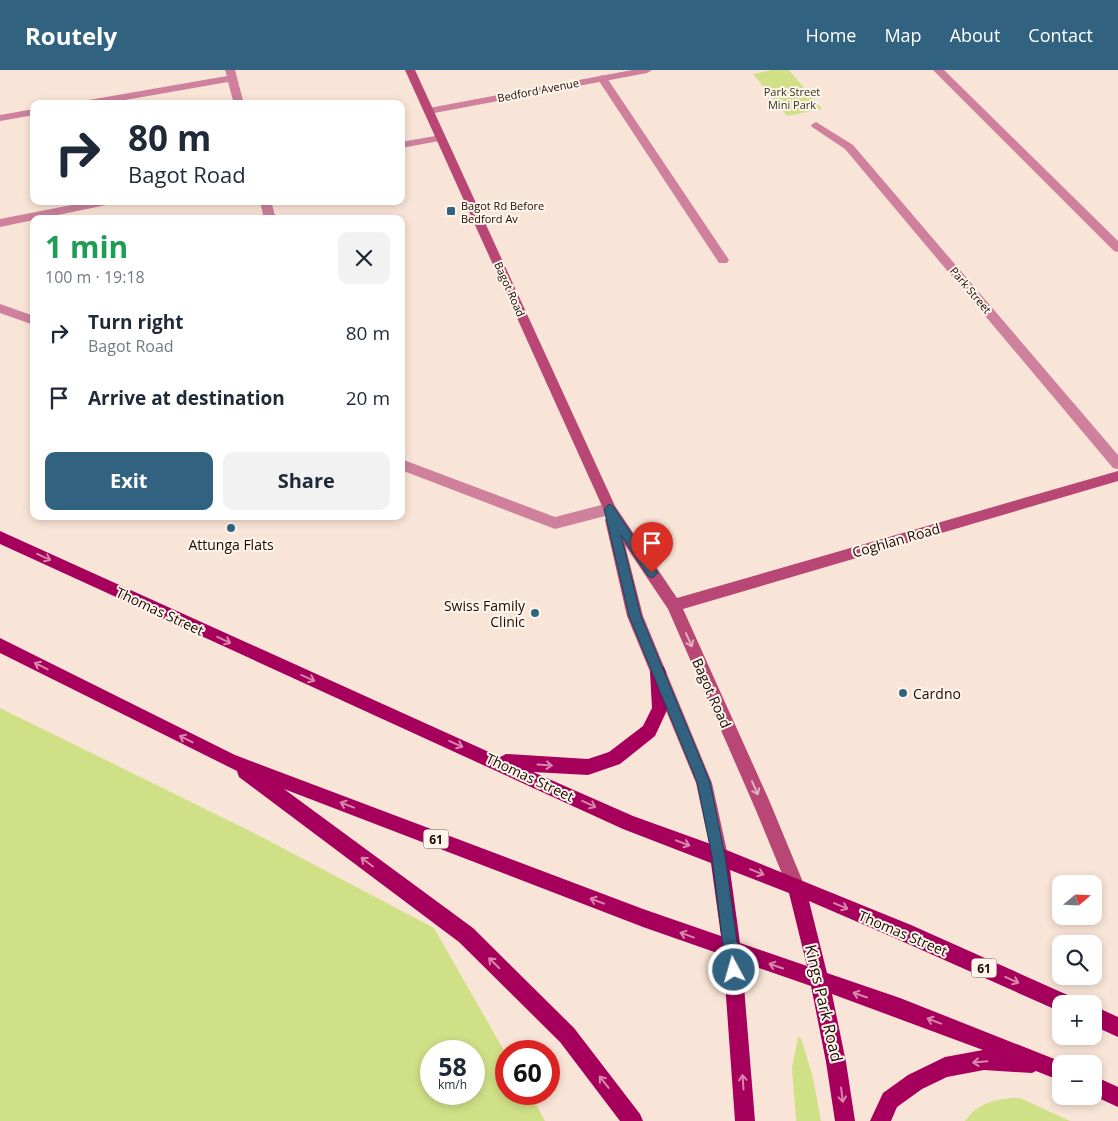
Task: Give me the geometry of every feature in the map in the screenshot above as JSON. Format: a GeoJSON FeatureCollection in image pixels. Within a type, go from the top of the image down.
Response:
{"type":"FeatureCollection","features":[{"type":"Feature","properties":{"kind":"main road","name":"Bagot Road"},"geometry":{"type":"LineString","coordinates":[[410,70],[609,509],[674,605],[763,806],[796,887]]}},
{"type":"Feature","properties":{"kind":"main road","name":"Coghlan Road"},"geometry":{"type":"LineString","coordinates":[[674,605],[1118,476]]}},
{"type":"Feature","properties":{"kind":"main road","name":"Bagot Road"},"geometry":{"type":"LineString","coordinates":[[609,509],[635,616],[704,782],[719,856],[732,951]]}},
{"type":"Feature","properties":{"kind":"main road","name":"Thomas Street"},"geometry":{"type":"LineString","coordinates":[[0,537],[263,658],[629,822],[796,887],[904,932],[1052,998]]}},
{"type":"Feature","properties":{"kind":"main road","name":"61"},"geometry":{"type":"LineString","coordinates":[[0,645],[230,761],[732,951],[900,1008],[1052,1067]]}},
{"type":"Feature","properties":{"kind":"main road"},"geometry":{"type":"LineString","coordinates":[[496,761],[588,767],[614,758],[650,731],[660,708],[658,672]]}},
{"type":"Feature","properties":{"kind":"main road"},"geometry":{"type":"LineString","coordinates":[[230,761],[466,935],[567,1035],[633,1121]]}},
{"type":"Feature","properties":{"kind":"main road","name":"Kings Park Road"},"geometry":{"type":"LineString","coordinates":[[796,887],[821,981],[838,1068],[845,1121]]}},
{"type":"Feature","properties":{"kind":"main road"},"geometry":{"type":"LineString","coordinates":[[732,951],[745,1121]]}},
{"type":"Feature","properties":{"kind":"main road"},"geometry":{"type":"LineString","coordinates":[[1102,1020],[1118,1027]]}},
{"type":"Feature","properties":{"kind":"main road"},"geometry":{"type":"LineString","coordinates":[[880,1121],[890,1100],[915,1082],[945,1067],[984,1060],[1052,1068]]}},
{"type":"Feature","properties":{"kind":"main road"},"geometry":{"type":"LineString","coordinates":[[1102,1090],[1118,1097]]}},
{"type":"Feature","properties":{"kind":"street","name":"Bedford Avenue"},"geometry":{"type":"LineString","coordinates":[[429,111],[647,70]]}},
{"type":"Feature","properties":{"kind":"street"},"geometry":{"type":"LineString","coordinates":[[938,70],[1118,248]]}},
{"type":"Feature","properties":{"kind":"street"},"geometry":{"type":"LineString","coordinates":[[103,100],[231,74],[238,100]]}},
{"type":"Feature","properties":{"kind":"street"},"geometry":{"type":"LineString","coordinates":[[602,78],[723,260]]}},
{"type":"Feature","properties":{"kind":"street"},"geometry":{"type":"LineString","coordinates":[[0,118],[30,113]]}},
{"type":"Feature","properties":{"kind":"street","name":"Park Street"},"geometry":{"type":"LineString","coordinates":[[816,124],[849,146],[1118,464]]}},
{"type":"Feature","properties":{"kind":"street"},"geometry":{"type":"LineString","coordinates":[[405,145],[441,138]]}},
{"type":"Feature","properties":{"kind":"street"},"geometry":{"type":"LineString","coordinates":[[40,215],[91,205]]}},
{"type":"Feature","properties":{"kind":"street"},"geometry":{"type":"LineString","coordinates":[[0,223],[30,217]]}},
{"type":"Feature","properties":{"kind":"street"},"geometry":{"type":"LineString","coordinates":[[0,308],[30,319]]}},
{"type":"Feature","properties":{"kind":"street"},"geometry":{"type":"LineString","coordinates":[[405,466],[552,522],[564,522],[609,509]]}},
{"type":"Feature","properties":{"kind":"green space","name":"Park Street Mini Park"},"geometry":{"type":"Polygon","coordinates":[[[772,70],[789,70],[822,109],[787,116],[753,74],[772,70]]]}},
{"type":"Feature","properties":{"kind":"green space"},"geometry":{"type":"Polygon","coordinates":[[[0,708],[254,833],[434,928],[498,1040],[495,1040],[495,1105],[536,1105],[545,1121],[0,1121],[0,708]]]}},
{"type":"Feature","properties":{"kind":"green space"},"geometry":{"type":"Polygon","coordinates":[[[798,1037],[801,1038],[813,1078],[821,1121],[796,1121],[792,1068],[798,1037]]]}},
{"type":"Feature","properties":{"kind":"green space"},"geometry":{"type":"Polygon","coordinates":[[[1020,1098],[1070,1121],[965,1121],[976,1109],[990,1102],[1020,1098]]]}},
{"type":"Feature","properties":{"kind":"place","name":"Bagot Rd Before Bedford Av"},"geometry":{"type":"Point","coordinates":[451,211]}},
{"type":"Feature","properties":{"kind":"place","name":"Attunga Flats"},"geometry":{"type":"Point","coordinates":[231,528]}},
{"type":"Feature","properties":{"kind":"place","name":"Swiss Family Clinic"},"geometry":{"type":"Point","coordinates":[535,613]}},
{"type":"Feature","properties":{"kind":"place","name":"Cardno"},"geometry":{"type":"Point","coordinates":[903,693]}},
{"type":"Feature","properties":{"kind":"route"},"geometry":{"type":"LineString","coordinates":[[652,573],[609,509],[635,616],[704,782],[719,856],[734,970]]}}]}
